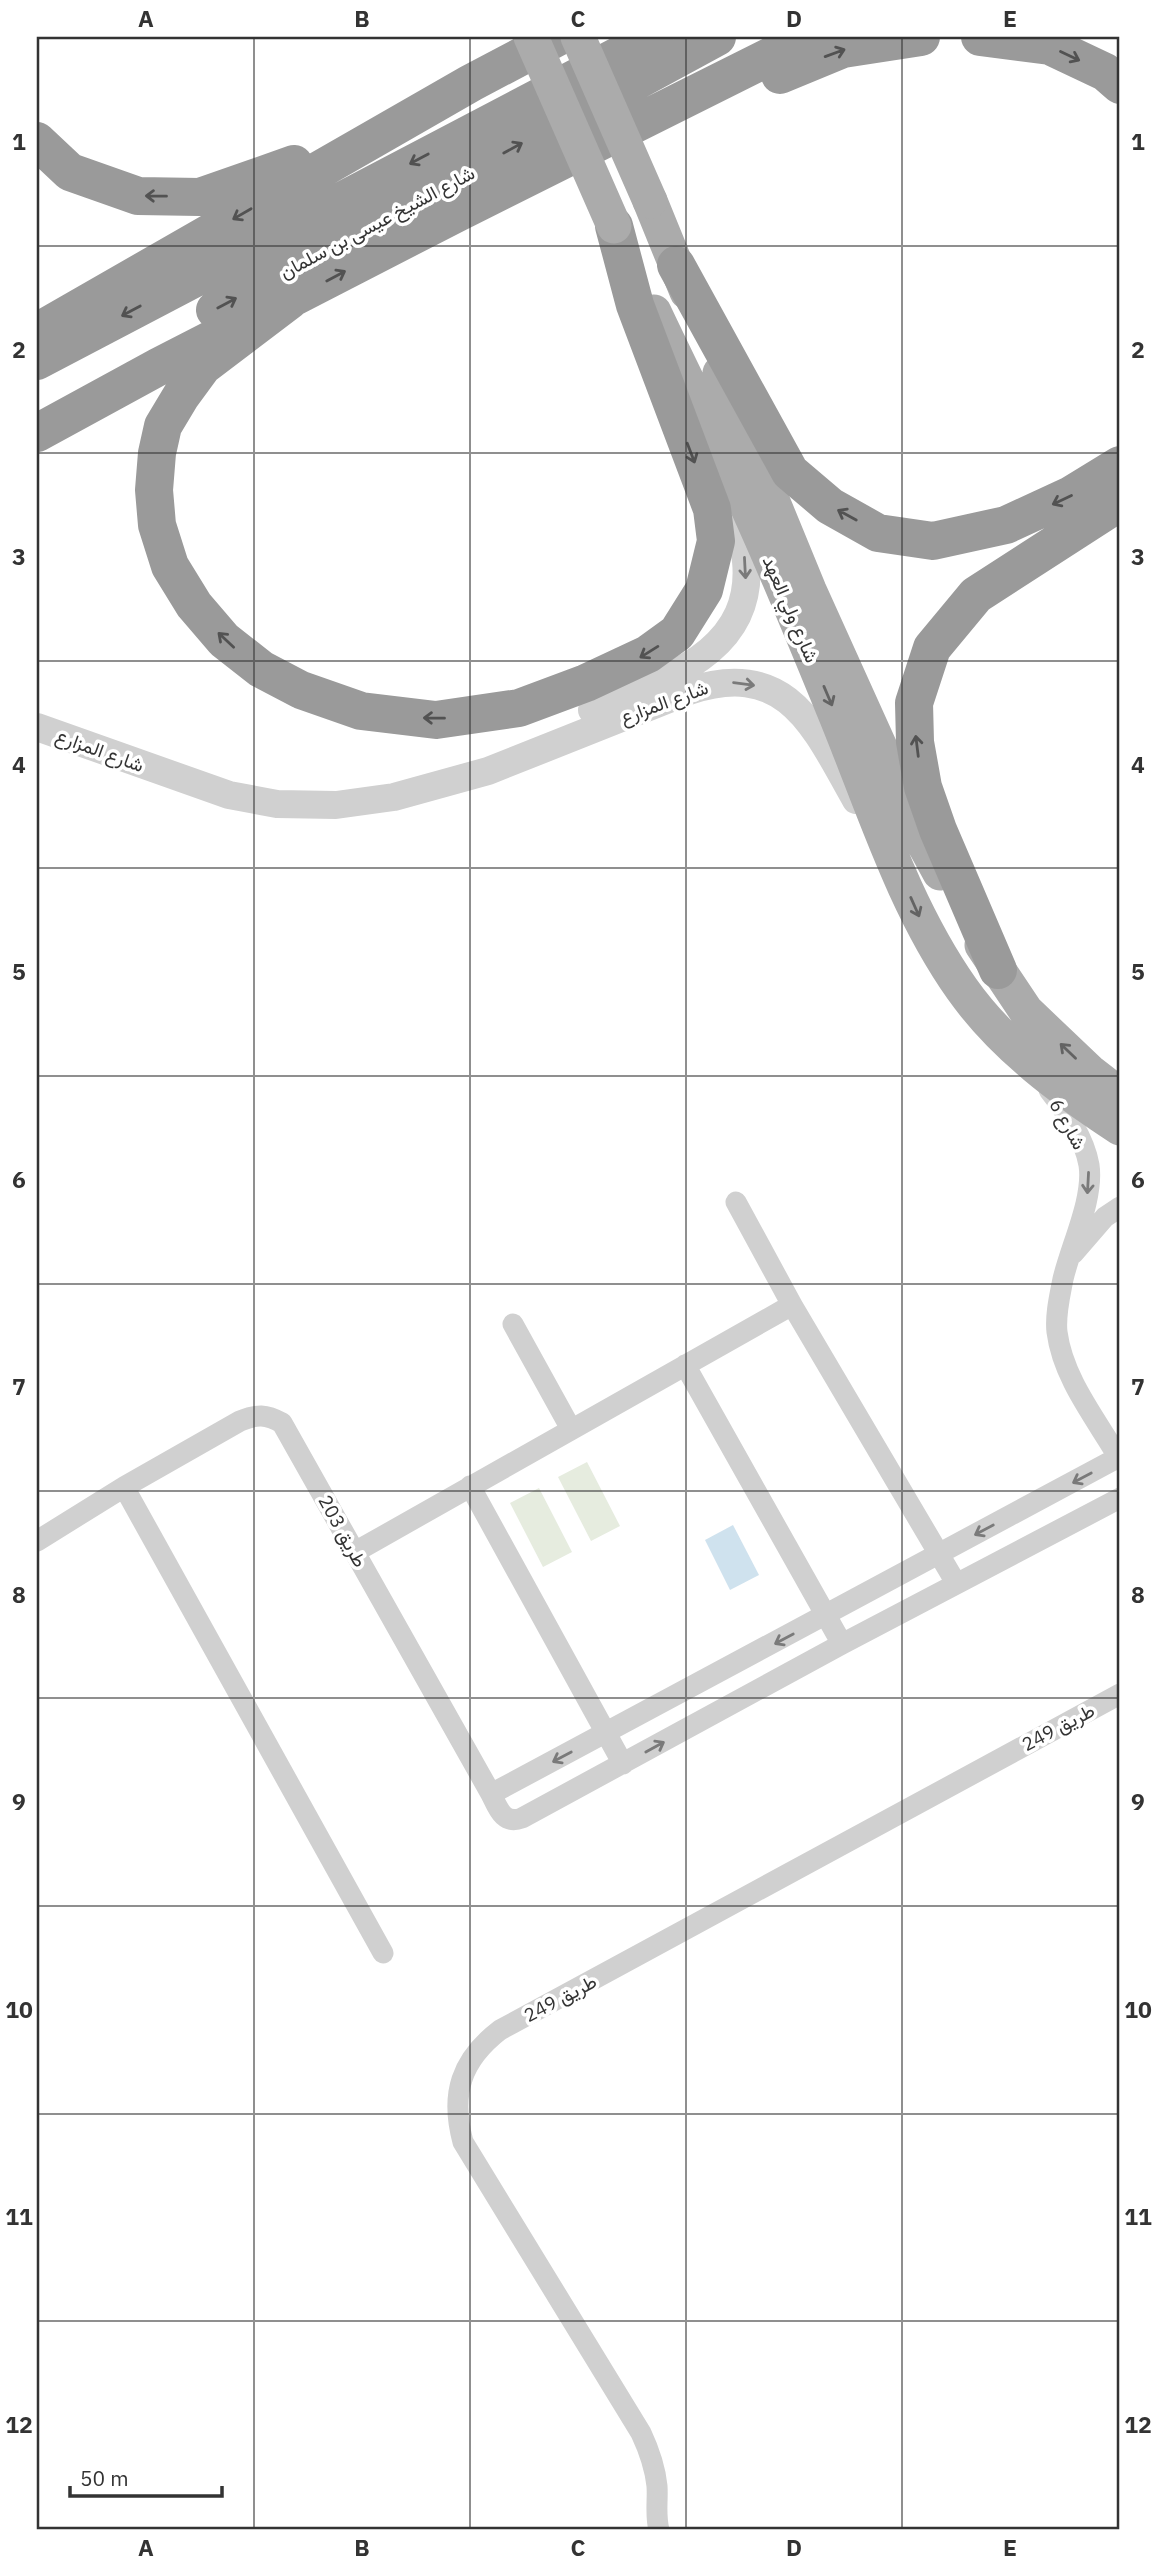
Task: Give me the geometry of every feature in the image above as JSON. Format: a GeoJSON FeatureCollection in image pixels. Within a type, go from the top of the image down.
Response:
{"type":"FeatureCollection","features":[{"type":"Feature","properties":{"kind":"highway"},"geometry":{"type":"LineString","coordinates":[[37,332],[471,83],[558,37]]}},
{"type":"Feature","properties":{"kind":"highway","name":"شارع الشيخ عيسى بن سلمان"},"geometry":{"type":"LineString","coordinates":[[37,361],[654,37]]}},
{"type":"Feature","properties":{"kind":"highway","name":"شارع الشيخ عيسى بن سلمان"},"geometry":{"type":"LineString","coordinates":[[37,405],[717,37]]}},
{"type":"Feature","properties":{"kind":"highway"},"geometry":{"type":"LineString","coordinates":[[37,433],[158,367],[457,213],[809,37]]}},
{"type":"Feature","properties":{"kind":"highway"},"geometry":{"type":"LineString","coordinates":[[457,213],[678,116],[843,49],[921,37]]}},
{"type":"Feature","properties":{"kind":"highway"},"geometry":{"type":"LineString","coordinates":[[980,37],[1051,47],[1105,72],[1120,85]]}},
{"type":"Feature","properties":{"kind":"highway"},"geometry":{"type":"LineString","coordinates":[[37,141],[70,172],[138,196],[200,197],[314,157],[471,83]]}},
{"type":"Feature","properties":{"kind":"highway"},"geometry":{"type":"LineString","coordinates":[[290,300],[203,366],[163,426],[157,453],[154,490],[157,525],[170,566],[194,606],[225,640],[261,669],[301,690],[361,711],[436,720],[519,708],[586,683],[648,654],[677,633],[704,590],[716,541],[712,509],[635,305],[614,226]]}},
{"type":"Feature","properties":{"kind":"highway"},"geometry":{"type":"LineString","coordinates":[[676,265],[790,472],[830,506],[878,533],[933,541],[1006,525],[1071,495],[1120,465]]}},
{"type":"Feature","properties":{"kind":"highway"},"geometry":{"type":"LineString","coordinates":[[998,970],[938,830],[923,788],[915,743],[914,702],[932,648],[976,595],[1120,502]]}},
{"type":"Feature","properties":{"kind":"main road","name":"شارع ولي العهد"},"geometry":{"type":"LineString","coordinates":[[531,37],[614,226],[774,566],[890,851],[926,931],[963,991],[1008,1042],[1066,1092],[1120,1128]]}},
{"type":"Feature","properties":{"kind":"main road","name":"شارع ولي العهد"},"geometry":{"type":"LineString","coordinates":[[578,37],[650,201],[839,657],[922,840],[964,918],[1026,1011],[1089,1071],[1120,1095]]}},
{"type":"Feature","properties":{"kind":"street","name":"شارع المزارع"},"geometry":{"type":"LineString","coordinates":[[449,781],[497,752],[688,667],[718,645],[738,614],[746,578],[741,541],[724,484],[722,454]]}},
{"type":"Feature","properties":{"kind":"street","name":"شارع المزارع"},"geometry":{"type":"LineString","coordinates":[[37,727],[205,788],[253,800],[306,806],[356,803],[394,797],[506,764],[697,688],[722,682],[739,682],[773,691],[802,712],[815,728],[862,810],[890,851]]}},
{"type":"Feature","properties":{"kind":"street","name":"شارع 6"},"geometry":{"type":"LineString","coordinates":[[1008,1042],[1067,1114],[1081,1140],[1089,1166],[1088,1194],[1059,1296],[1057,1331],[1067,1367],[1078,1391],[1119,1459]]}},
{"type":"Feature","properties":{"kind":"street"},"geometry":{"type":"LineString","coordinates":[[736,1202],[792,1305],[956,1584]]}},
{"type":"Feature","properties":{"kind":"street","name":"شارع 6"},"geometry":{"type":"LineString","coordinates":[[1067,1261],[1105,1217],[1120,1207]]}},
{"type":"Feature","properties":{"kind":"street"},"geometry":{"type":"LineString","coordinates":[[355,1552],[792,1305]]}},
{"type":"Feature","properties":{"kind":"street"},"geometry":{"type":"LineString","coordinates":[[513,1324],[571,1429]]}},
{"type":"Feature","properties":{"kind":"street"},"geometry":{"type":"LineString","coordinates":[[685,1364],[842,1644]]}},
{"type":"Feature","properties":{"kind":"street","name":"طريق 203"},"geometry":{"type":"LineString","coordinates":[[37,1541],[124,1487],[240,1421],[254,1415],[269,1416],[282,1423],[290,1435],[501,1814],[514,1821],[622,1764]]}},
{"type":"Feature","properties":{"kind":"street"},"geometry":{"type":"LineString","coordinates":[[491,1794],[1119,1459]]}},
{"type":"Feature","properties":{"kind":"street"},"geometry":{"type":"LineString","coordinates":[[470,1486],[622,1764],[842,1644],[1120,1498]]}},
{"type":"Feature","properties":{"kind":"street"},"geometry":{"type":"LineString","coordinates":[[124,1487],[383,1953]]}},
{"type":"Feature","properties":{"kind":"street","name":"طريق 249"},"geometry":{"type":"LineString","coordinates":[[659,2530],[654,2468],[641,2433],[463,2142],[456,2106],[464,2071],[486,2041],[500,2030],[1120,1694]]}},
{"type":"Feature","properties":{"kind":"shaded area"},"geometry":{"type":"Polygon","coordinates":[[[587,1462],[620,1526],[591,1541],[558,1477],[587,1462]]]}},
{"type":"Feature","properties":{"kind":"shaded area"},"geometry":{"type":"Polygon","coordinates":[[[539,1488],[572,1552],[543,1567],[510,1503],[539,1488]]]}},
{"type":"Feature","properties":{"kind":"water"},"geometry":{"type":"Polygon","coordinates":[[[733,1525],[759,1575],[730,1590],[705,1540],[733,1525]]]}}]}
